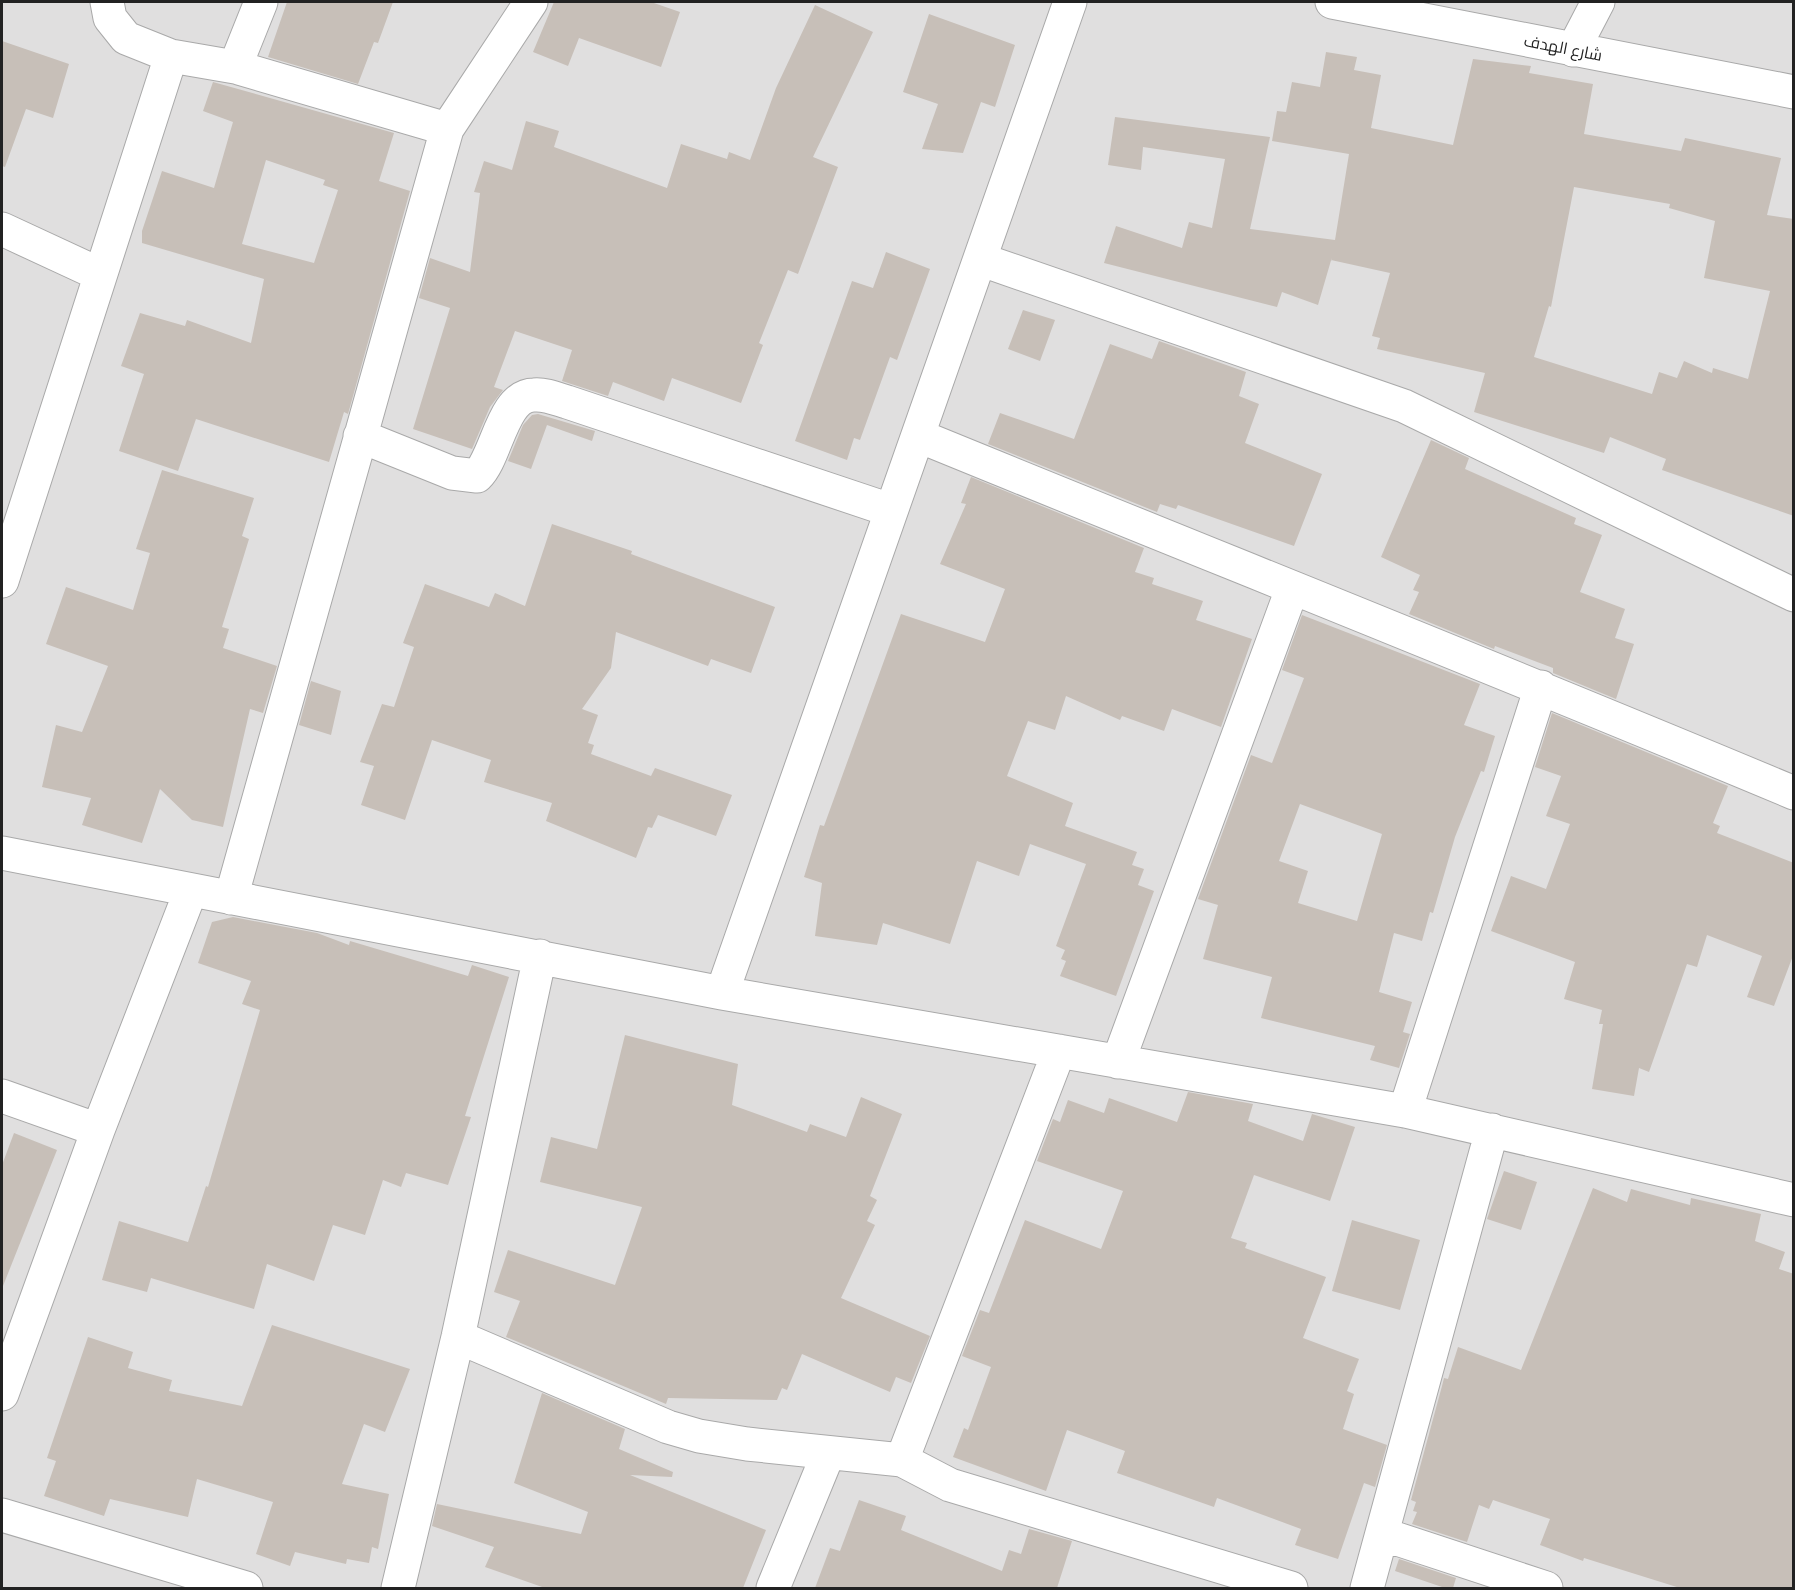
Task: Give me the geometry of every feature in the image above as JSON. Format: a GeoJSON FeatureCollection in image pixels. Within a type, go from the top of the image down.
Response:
{"type":"FeatureCollection","features":[{"type":"Feature","properties":{"kind":"street"},"geometry":{"type":"LineString","coordinates":[[107,2],[110,18],[126,38],[171,56],[235,67],[447,129]]}},
{"type":"Feature","properties":{"kind":"street"},"geometry":{"type":"LineString","coordinates":[[235,67],[261,2]]}},
{"type":"Feature","properties":{"kind":"street"},"geometry":{"type":"LineString","coordinates":[[231,898],[447,129],[531,2]]}},
{"type":"Feature","properties":{"kind":"street"},"geometry":{"type":"LineString","coordinates":[[722,993],[890,510],[982,260],[1070,2]]}},
{"type":"Feature","properties":{"kind":"street","name":"شارع الهدف"},"geometry":{"type":"LineString","coordinates":[[1332,2],[1573,51],[1794,92]]}},
{"type":"Feature","properties":{"kind":"street"},"geometry":{"type":"LineString","coordinates":[[1573,51],[1598,2]]}},
{"type":"Feature","properties":{"kind":"street"},"geometry":{"type":"LineString","coordinates":[[2,581],[171,56]]}},
{"type":"Feature","properties":{"kind":"street"},"geometry":{"type":"LineString","coordinates":[[2,229],[99,274]]}},
{"type":"Feature","properties":{"kind":"street"},"geometry":{"type":"LineString","coordinates":[[982,260],[1404,406],[1794,595]]}},
{"type":"Feature","properties":{"kind":"street"},"geometry":{"type":"LineString","coordinates":[[360,436],[452,473],[477,476],[485,469],[508,413],[518,401],[532,394],[567,402],[890,510]]}},
{"type":"Feature","properties":{"kind":"street"},"geometry":{"type":"LineString","coordinates":[[919,436],[1292,589],[1541,687],[1794,793]]}},
{"type":"Feature","properties":{"kind":"street"},"geometry":{"type":"LineString","coordinates":[[1118,1062],[1292,589]]}},
{"type":"Feature","properties":{"kind":"street"},"geometry":{"type":"LineString","coordinates":[[1405,1111],[1541,687]]}},
{"type":"Feature","properties":{"kind":"street"},"geometry":{"type":"LineString","coordinates":[[2,853],[722,993],[1405,1111],[1794,1200]]}},
{"type":"Feature","properties":{"kind":"street"},"geometry":{"type":"LineString","coordinates":[[2,1394],[98,1130],[191,890]]}},
{"type":"Feature","properties":{"kind":"street"},"geometry":{"type":"LineString","coordinates":[[398,1588],[458,1337],[540,956]]}},
{"type":"Feature","properties":{"kind":"street"},"geometry":{"type":"LineString","coordinates":[[902,1460],[1059,1052]]}},
{"type":"Feature","properties":{"kind":"street"},"geometry":{"type":"LineString","coordinates":[[2,1096],[98,1130]]}},
{"type":"Feature","properties":{"kind":"street"},"geometry":{"type":"LineString","coordinates":[[1366,1588],[1492,1130]]}},
{"type":"Feature","properties":{"kind":"street"},"geometry":{"type":"LineString","coordinates":[[458,1337],[668,1427],[699,1436],[828,1454],[902,1460],[950,1485],[1205,1577],[1291,1588]]}},
{"type":"Feature","properties":{"kind":"street"},"geometry":{"type":"LineString","coordinates":[[772,1588],[828,1454]]}},
{"type":"Feature","properties":{"kind":"street"},"geometry":{"type":"LineString","coordinates":[[2,1515],[246,1588]]}},
{"type":"Feature","properties":{"kind":"street"},"geometry":{"type":"LineString","coordinates":[[1382,1534],[1546,1588]]}},
{"type":"Feature","properties":{"kind":"shaded area"},"geometry":{"type":"Polygon","coordinates":[[[2,2],[1793,2],[1793,1588],[2,1588],[2,2]]]}},
{"type":"Feature","properties":{"kind":"building"},"geometry":{"type":"Polygon","coordinates":[[[287,2],[393,2],[378,43],[374,42],[358,84],[268,57],[287,2]]]}},
{"type":"Feature","properties":{"kind":"building"},"geometry":{"type":"Polygon","coordinates":[[[554,2],[651,2],[680,12],[661,67],[579,38],[568,66],[533,52],[554,2]]]}},
{"type":"Feature","properties":{"kind":"building"},"geometry":{"type":"Polygon","coordinates":[[[815,5],[873,32],[813,157],[838,167],[798,274],[788,270],[759,343],[763,345],[741,403],[672,378],[664,401],[613,382],[608,396],[562,381],[572,350],[515,331],[494,387],[503,390],[490,407],[472,449],[413,429],[450,308],[419,298],[430,258],[470,272],[480,193],[474,192],[484,161],[512,170],[526,121],[559,131],[554,147],[667,188],[681,144],[727,159],[729,152],[750,160],[776,88],[815,5]]]}},
{"type":"Feature","properties":{"kind":"building"},"geometry":{"type":"Polygon","coordinates":[[[929,14],[1015,45],[995,107],[981,102],[963,153],[922,149],[938,104],[903,92],[929,14]]]}},
{"type":"Feature","properties":{"kind":"building"},"geometry":{"type":"Polygon","coordinates":[[[2,41],[69,64],[53,118],[26,109],[5,167],[2,166],[2,41]]]}},
{"type":"Feature","properties":{"kind":"building"},"geometry":{"type":"Polygon","coordinates":[[[1326,52],[1357,57],[1354,70],[1381,75],[1371,128],[1453,145],[1473,59],[1531,66],[1529,73],[1593,84],[1584,134],[1681,151],[1685,138],[1781,158],[1767,215],[1794,219],[1794,516],[1662,470],[1666,459],[1610,437],[1604,453],[1474,412],[1485,373],[1377,349],[1380,338],[1372,336],[1390,273],[1331,260],[1318,305],[1282,292],[1277,307],[1104,263],[1116,226],[1182,248],[1189,222],[1212,228],[1225,159],[1143,147],[1141,170],[1108,165],[1115,117],[1270,137],[1250,229],[1335,240],[1349,154],[1272,141],[1277,111],[1286,112],[1292,82],[1320,87],[1326,52]],[[1574,187],[1551,307],[1549,306],[1534,357],[1652,394],[1659,372],[1677,378],[1684,361],[1712,373],[1713,368],[1748,379],[1770,291],[1704,278],[1715,221],[1669,208],[1670,204],[1574,187]]]}},
{"type":"Feature","properties":{"kind":"building"},"geometry":{"type":"Polygon","coordinates":[[[213,82],[394,133],[379,181],[410,191],[348,414],[344,412],[329,462],[196,419],[178,471],[119,451],[144,374],[121,366],[140,313],[185,326],[187,320],[251,343],[264,279],[142,243],[142,231],[162,171],[214,188],[233,122],[203,111],[213,82]],[[266,160],[242,244],[314,263],[338,190],[323,185],[325,180],[266,160]]]}},
{"type":"Feature","properties":{"kind":"building"},"geometry":{"type":"Polygon","coordinates":[[[886,252],[930,269],[897,360],[890,357],[860,440],[854,438],[847,460],[795,441],[852,281],[873,288],[886,252]]]}},
{"type":"Feature","properties":{"kind":"building"},"geometry":{"type":"Polygon","coordinates":[[[1023,310],[1055,320],[1040,361],[1008,349],[1023,310]]]}},
{"type":"Feature","properties":{"kind":"building"},"geometry":{"type":"Polygon","coordinates":[[[1159,341],[1246,372],[1239,396],[1259,404],[1245,443],[1322,474],[1294,546],[1178,505],[1176,509],[1160,504],[1157,512],[988,444],[1000,413],[1074,439],[1110,344],[1152,359],[1159,341]]]}},
{"type":"Feature","properties":{"kind":"building"},"geometry":{"type":"Polygon","coordinates":[[[538,414],[595,431],[592,441],[547,425],[531,469],[508,461],[523,425],[532,415],[538,414]]]}},
{"type":"Feature","properties":{"kind":"building"},"geometry":{"type":"Polygon","coordinates":[[[1431,440],[1469,458],[1465,469],[1576,518],[1574,524],[1602,535],[1580,592],[1625,609],[1615,638],[1634,644],[1616,699],[1553,673],[1553,668],[1495,646],[1494,649],[1409,614],[1419,592],[1413,590],[1420,575],[1381,557],[1431,440]]]}},
{"type":"Feature","properties":{"kind":"building"},"geometry":{"type":"Polygon","coordinates":[[[162,470],[254,498],[242,536],[249,539],[222,627],[229,629],[223,648],[277,666],[263,713],[250,709],[223,827],[192,820],[160,789],[142,843],[82,825],[91,798],[42,787],[56,725],[82,732],[108,666],[46,644],[66,587],[133,610],[150,553],[136,549],[162,470]]]}},
{"type":"Feature","properties":{"kind":"building"},"geometry":{"type":"Polygon","coordinates":[[[971,477],[1144,548],[1135,572],[1154,578],[1152,584],[1203,601],[1196,620],[1252,639],[1221,727],[1172,709],[1164,731],[1122,716],[1120,720],[1066,696],[1055,730],[1028,721],[1007,776],[1073,803],[1065,826],[1137,852],[1132,865],[1144,869],[1138,885],[1154,891],[1116,996],[1060,976],[1066,961],[1061,959],[1065,950],[1056,946],[1086,864],[1030,844],[1019,876],[977,861],[950,944],[883,923],[877,945],[815,936],[822,883],[804,877],[820,825],[824,826],[901,614],[985,642],[1005,589],[940,564],[966,504],[961,503],[971,477]]]}},
{"type":"Feature","properties":{"kind":"building"},"geometry":{"type":"Polygon","coordinates":[[[552,524],[632,551],[631,554],[775,607],[751,673],[711,659],[708,666],[616,632],[611,668],[582,709],[598,715],[588,743],[594,745],[591,754],[651,776],[655,768],[732,795],[716,836],[658,815],[652,828],[648,827],[636,858],[546,821],[552,803],[484,782],[491,760],[432,740],[405,820],[361,805],[374,766],[360,762],[382,704],[394,707],[414,647],[403,643],[425,584],[489,607],[495,593],[525,606],[552,524]]]}},
{"type":"Feature","properties":{"kind":"building"},"geometry":{"type":"Polygon","coordinates":[[[1302,615],[1480,684],[1464,725],[1495,736],[1484,772],[1481,771],[1455,837],[1433,913],[1430,912],[1422,941],[1394,933],[1379,992],[1412,1002],[1403,1032],[1410,1034],[1399,1068],[1370,1060],[1375,1046],[1261,1018],[1272,977],[1203,959],[1218,905],[1198,899],[1251,755],[1272,763],[1304,678],[1282,670],[1302,615]],[[1300,804],[1279,861],[1308,871],[1298,903],[1357,921],[1382,834],[1300,804]]]}},
{"type":"Feature","properties":{"kind":"building"},"geometry":{"type":"Polygon","coordinates":[[[311,681],[341,691],[331,735],[299,725],[311,681]]]}},
{"type":"Feature","properties":{"kind":"building"},"geometry":{"type":"Polygon","coordinates":[[[1552,713],[1728,786],[1713,823],[1720,826],[1717,833],[1794,863],[1794,953],[1774,1006],[1747,997],[1762,956],[1707,935],[1697,967],[1687,964],[1649,1072],[1639,1068],[1634,1096],[1592,1089],[1603,1024],[1599,1024],[1602,1010],[1564,999],[1575,962],[1491,931],[1511,876],[1546,889],[1570,824],[1546,816],[1561,776],[1535,767],[1552,713]]]}},
{"type":"Feature","properties":{"kind":"building"},"geometry":{"type":"Polygon","coordinates":[[[233,917],[317,933],[349,945],[350,941],[468,976],[472,965],[509,977],[465,1116],[471,1117],[448,1185],[406,1173],[401,1187],[383,1180],[365,1235],[333,1225],[314,1281],[267,1264],[254,1309],[151,1278],[147,1292],[102,1280],[119,1221],[188,1242],[206,1186],[208,1187],[260,1010],[242,1004],[251,981],[198,963],[212,922],[233,917]]]}},
{"type":"Feature","properties":{"kind":"building"},"geometry":{"type":"Polygon","coordinates":[[[625,1035],[738,1064],[732,1105],[807,1132],[810,1124],[846,1137],[861,1097],[902,1114],[870,1196],[877,1200],[867,1221],[875,1225],[841,1298],[930,1336],[911,1383],[896,1377],[890,1392],[802,1354],[787,1390],[782,1388],[777,1400],[668,1398],[666,1404],[506,1337],[520,1301],[494,1292],[508,1250],[615,1285],[642,1207],[540,1182],[551,1137],[597,1149],[625,1035]]]}},
{"type":"Feature","properties":{"kind":"building"},"geometry":{"type":"Polygon","coordinates":[[[1188,1092],[1253,1104],[1248,1121],[1303,1141],[1312,1114],[1355,1127],[1330,1201],[1254,1175],[1231,1238],[1247,1243],[1245,1248],[1326,1277],[1303,1338],[1359,1359],[1347,1391],[1354,1394],[1343,1429],[1387,1445],[1375,1487],[1364,1483],[1338,1559],[1295,1545],[1301,1529],[1217,1498],[1214,1507],[1117,1473],[1125,1451],[1067,1430],[1046,1491],[953,1457],[964,1428],[968,1430],[991,1367],[962,1356],[980,1310],[989,1313],[1025,1220],[1101,1249],[1123,1191],[1037,1161],[1053,1119],[1060,1122],[1068,1100],[1104,1113],[1109,1098],[1177,1122],[1188,1092]]]}},
{"type":"Feature","properties":{"kind":"building"},"geometry":{"type":"Polygon","coordinates":[[[14,1133],[57,1150],[3,1286],[2,1165],[14,1133]]]}},
{"type":"Feature","properties":{"kind":"building"},"geometry":{"type":"Polygon","coordinates":[[[1504,1171],[1537,1182],[1521,1230],[1487,1219],[1504,1171]]]}},
{"type":"Feature","properties":{"kind":"building"},"geometry":{"type":"Polygon","coordinates":[[[1593,1188],[1627,1202],[1631,1189],[1690,1205],[1691,1198],[1761,1214],[1755,1241],[1785,1252],[1779,1269],[1794,1274],[1794,1588],[1680,1588],[1584,1558],[1583,1561],[1540,1545],[1550,1519],[1493,1500],[1489,1509],[1479,1505],[1467,1542],[1412,1524],[1417,1512],[1413,1511],[1416,1502],[1411,1500],[1444,1378],[1448,1379],[1458,1347],[1521,1370],[1593,1188]]]}},
{"type":"Feature","properties":{"kind":"building"},"geometry":{"type":"Polygon","coordinates":[[[1352,1220],[1420,1240],[1400,1310],[1332,1291],[1352,1220]]]}},
{"type":"Feature","properties":{"kind":"building"},"geometry":{"type":"Polygon","coordinates":[[[272,1325],[410,1369],[385,1432],[364,1424],[342,1484],[389,1494],[378,1549],[372,1547],[369,1563],[347,1559],[346,1564],[295,1552],[290,1566],[256,1554],[273,1502],[197,1479],[188,1517],[110,1499],[104,1516],[44,1496],[56,1461],[47,1458],[88,1337],[133,1352],[128,1368],[172,1380],[169,1391],[242,1406],[272,1325]]]}},
{"type":"Feature","properties":{"kind":"building"},"geometry":{"type":"Polygon","coordinates":[[[542,1393],[625,1429],[619,1449],[673,1472],[672,1477],[630,1475],[766,1530],[743,1588],[545,1588],[485,1567],[494,1547],[432,1526],[437,1504],[581,1534],[588,1512],[514,1483],[542,1393]]]}},
{"type":"Feature","properties":{"kind":"building"},"geometry":{"type":"Polygon","coordinates":[[[859,1500],[906,1516],[901,1530],[1002,1571],[1009,1550],[1021,1554],[1029,1529],[1072,1541],[1057,1588],[815,1588],[830,1548],[840,1551],[859,1500]]]}},
{"type":"Feature","properties":{"kind":"building"},"geometry":{"type":"Polygon","coordinates":[[[1399,1559],[1456,1578],[1453,1588],[1445,1588],[1395,1571],[1399,1559]]]}}]}
